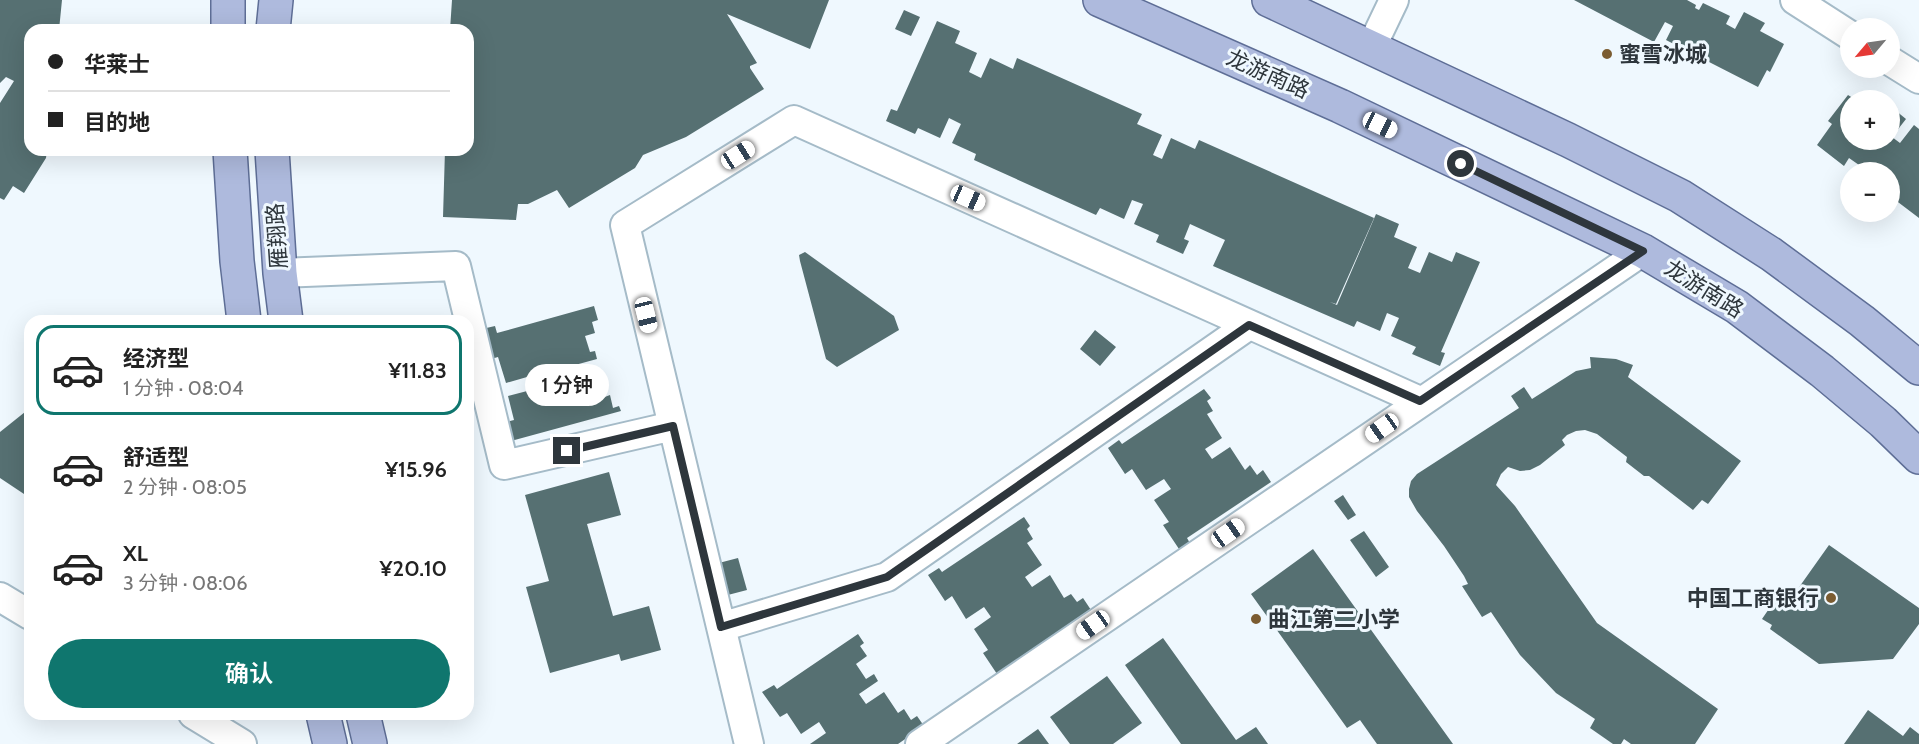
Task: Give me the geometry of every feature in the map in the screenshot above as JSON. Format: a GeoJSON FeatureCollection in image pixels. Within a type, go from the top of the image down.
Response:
{"type":"FeatureCollection","features":[{"type":"Feature","properties":{"kind":"main road"},"geometry":{"type":"LineString","coordinates":[[228,0],[228,24]]}},
{"type":"Feature","properties":{"kind":"main road"},"geometry":{"type":"LineString","coordinates":[[274,24],[276,0]]}},
{"type":"Feature","properties":{"kind":"main road","name":"龙游南路"},"geometry":{"type":"LineString","coordinates":[[1100,0],[1340,106],[1643,251],[1746,314],[1822,371],[1884,422],[1919,457]]}},
{"type":"Feature","properties":{"kind":"main road"},"geometry":{"type":"LineString","coordinates":[[1269,0],[1568,140],[1680,196],[1771,254],[1862,321],[1919,368]]}},
{"type":"Feature","properties":{"kind":"main road","name":"雁翔路"},"geometry":{"type":"LineString","coordinates":[[230,156],[237,261],[243,315]]}},
{"type":"Feature","properties":{"kind":"main road","name":"雁翔路"},"geometry":{"type":"LineString","coordinates":[[272,156],[280,273],[285,315]]}},
{"type":"Feature","properties":{"kind":"main road"},"geometry":{"type":"LineString","coordinates":[[324,720],[330,744]]}},
{"type":"Feature","properties":{"kind":"main road"},"geometry":{"type":"LineString","coordinates":[[364,720],[370,744]]}},
{"type":"Feature","properties":{"kind":"street"},"geometry":{"type":"LineString","coordinates":[[1371,48],[1394,0]]}},
{"type":"Feature","properties":{"kind":"street"},"geometry":{"type":"LineString","coordinates":[[1795,0],[1840,29]]}},
{"type":"Feature","properties":{"kind":"street"},"geometry":{"type":"LineString","coordinates":[[1900,68],[1919,80]]}},
{"type":"Feature","properties":{"kind":"street"},"geometry":{"type":"LineString","coordinates":[[749,744],[625,225],[794,120],[1420,401]]}},
{"type":"Feature","properties":{"kind":"street"},"geometry":{"type":"LineString","coordinates":[[920,744],[1643,251]]}},
{"type":"Feature","properties":{"kind":"street"},"geometry":{"type":"LineString","coordinates":[[280,273],[456,266],[468,315]]}},
{"type":"Feature","properties":{"kind":"street"},"geometry":{"type":"LineString","coordinates":[[721,627],[887,577],[1249,325]]}},
{"type":"Feature","properties":{"kind":"street"},"geometry":{"type":"LineString","coordinates":[[474,341],[504,465],[673,426]]}},
{"type":"Feature","properties":{"kind":"street"},"geometry":{"type":"LineString","coordinates":[[0,597],[24,611]]}},
{"type":"Feature","properties":{"kind":"street"},"geometry":{"type":"LineString","coordinates":[[203,720],[242,744]]}},
{"type":"Feature","properties":{"kind":"building"},"geometry":{"type":"Polygon","coordinates":[[[0,0],[62,0],[60,24],[24,24],[24,156],[46,156],[24,193],[13,186],[4,200],[0,198],[0,103],[14,81],[6,77],[0,83],[0,0]]]}},
{"type":"Feature","properties":{"kind":"building"},"geometry":{"type":"Polygon","coordinates":[[[452,0],[829,0],[810,49],[727,14],[757,63],[750,68],[764,89],[686,137],[643,155],[635,168],[569,208],[557,190],[528,204],[518,204],[516,220],[443,217],[445,156],[474,156],[474,24],[450,24],[452,0]]]}},
{"type":"Feature","properties":{"kind":"building"},"geometry":{"type":"Polygon","coordinates":[[[1574,0],[1687,0],[1696,5],[1695,8],[1699,10],[1703,3],[1730,16],[1726,24],[1735,29],[1744,12],[1765,23],[1760,31],[1784,44],[1770,72],[1767,70],[1758,87],[1666,40],[1673,26],[1665,22],[1654,42],[1574,0]]]}},
{"type":"Feature","properties":{"kind":"building"},"geometry":{"type":"Polygon","coordinates":[[[904,10],[920,17],[911,36],[895,29],[904,10]]]}},
{"type":"Feature","properties":{"kind":"building"},"geometry":{"type":"Polygon","coordinates":[[[937,21],[960,31],[955,43],[977,53],[969,72],[981,78],[990,58],[1013,69],[1017,58],[1142,114],[1137,124],[1162,135],[1153,155],[1162,159],[1171,138],[1195,149],[1199,140],[1374,218],[1336,304],[1330,302],[1337,305],[1376,214],[1399,224],[1394,237],[1417,247],[1408,268],[1420,273],[1429,252],[1452,262],[1456,252],[1480,262],[1441,352],[1445,353],[1440,366],[1412,354],[1416,347],[1391,336],[1399,318],[1387,313],[1380,331],[1357,321],[1354,327],[1213,266],[1225,240],[1190,224],[1184,239],[1189,241],[1183,254],[1156,242],[1159,235],[1134,224],[1143,204],[1132,200],[1124,219],[1100,208],[1096,215],[974,160],[976,154],[952,143],[961,124],[949,118],[940,138],[918,128],[915,134],[886,121],[891,109],[897,111],[937,21]]]}},
{"type":"Feature","properties":{"kind":"building"},"geometry":{"type":"Polygon","coordinates":[[[1840,105],[1840,150],[1900,150],[1900,143],[1914,125],[1919,129],[1919,218],[1900,204],[1900,162],[1855,162],[1849,158],[1846,162],[1840,163],[1817,145],[1832,124],[1828,121],[1840,105]]]}},
{"type":"Feature","properties":{"kind":"building"},"geometry":{"type":"Polygon","coordinates":[[[1900,114],[1906,119],[1900,127],[1900,114]]]}},
{"type":"Feature","properties":{"kind":"building"},"geometry":{"type":"Polygon","coordinates":[[[805,252],[894,316],[899,330],[837,367],[826,359],[800,261],[799,255],[805,252]]]}},
{"type":"Feature","properties":{"kind":"building"},"geometry":{"type":"Polygon","coordinates":[[[594,306],[598,320],[592,322],[595,333],[585,336],[590,352],[595,351],[597,359],[575,365],[578,377],[595,373],[602,398],[610,395],[613,408],[619,406],[621,411],[511,441],[506,422],[514,420],[508,396],[531,390],[527,377],[506,383],[498,357],[491,359],[482,329],[495,326],[497,333],[594,306]]]}},
{"type":"Feature","properties":{"kind":"building"},"geometry":{"type":"Polygon","coordinates":[[[1095,330],[1116,347],[1100,366],[1080,349],[1095,330]]]}},
{"type":"Feature","properties":{"kind":"building"},"geometry":{"type":"Polygon","coordinates":[[[1590,357],[1616,359],[1633,365],[1628,377],[1741,461],[1708,504],[1702,500],[1693,510],[1649,476],[1644,476],[1626,462],[1627,457],[1597,434],[1585,430],[1567,435],[1562,440],[1565,445],[1530,470],[1520,471],[1508,467],[1501,474],[1496,485],[1515,506],[1597,623],[1718,709],[1695,744],[1631,744],[1624,739],[1621,744],[1613,744],[1590,728],[1595,719],[1556,693],[1520,655],[1491,612],[1482,617],[1462,586],[1468,584],[1464,576],[1409,497],[1411,481],[1417,474],[1519,408],[1511,396],[1524,387],[1532,399],[1576,371],[1591,368],[1590,357]]]}},
{"type":"Feature","properties":{"kind":"building"},"geometry":{"type":"Polygon","coordinates":[[[1204,389],[1211,398],[1207,401],[1213,411],[1207,414],[1222,438],[1205,449],[1212,459],[1230,447],[1245,470],[1250,465],[1257,475],[1263,470],[1271,482],[1187,538],[1191,545],[1181,552],[1163,525],[1169,522],[1154,500],[1171,489],[1164,479],[1146,490],[1132,469],[1125,474],[1108,448],[1119,440],[1122,444],[1204,389]]]}},
{"type":"Feature","properties":{"kind":"building"},"geometry":{"type":"Polygon","coordinates":[[[24,413],[24,494],[0,478],[0,432],[24,413]]]}},
{"type":"Feature","properties":{"kind":"building"},"geometry":{"type":"Polygon","coordinates":[[[609,472],[621,515],[587,524],[613,616],[649,606],[661,650],[621,661],[619,654],[550,673],[526,587],[549,581],[525,495],[609,472]]]}},
{"type":"Feature","properties":{"kind":"building"},"geometry":{"type":"Polygon","coordinates":[[[1343,495],[1356,515],[1348,520],[1334,501],[1343,495]]]}},
{"type":"Feature","properties":{"kind":"building"},"geometry":{"type":"Polygon","coordinates":[[[1024,517],[1030,526],[1027,529],[1033,539],[1027,543],[1042,565],[1025,577],[1032,587],[1050,575],[1064,598],[1071,594],[1077,602],[1083,598],[1091,610],[1006,667],[1009,670],[999,677],[983,653],[988,650],[974,629],[991,617],[984,607],[966,619],[952,596],[945,601],[928,575],[939,568],[942,572],[1024,517]]]}},
{"type":"Feature","properties":{"kind":"building"},"geometry":{"type":"Polygon","coordinates":[[[1364,531],[1389,567],[1376,577],[1350,540],[1364,531]]]}},
{"type":"Feature","properties":{"kind":"building"},"geometry":{"type":"Polygon","coordinates":[[[1829,545],[1919,608],[1919,624],[1893,659],[1819,664],[1770,629],[1772,625],[1762,619],[1775,600],[1785,607],[1829,545]]]}},
{"type":"Feature","properties":{"kind":"building"},"geometry":{"type":"Polygon","coordinates":[[[1313,549],[1453,744],[1377,744],[1360,720],[1347,728],[1251,594],[1313,549]]]}},
{"type":"Feature","properties":{"kind":"building"},"geometry":{"type":"Polygon","coordinates":[[[738,558],[747,590],[724,596],[715,564],[738,558]]]}},
{"type":"Feature","properties":{"kind":"building"},"geometry":{"type":"Polygon","coordinates":[[[858,634],[864,643],[860,646],[867,656],[856,664],[866,679],[874,674],[878,681],[859,694],[866,704],[884,692],[898,713],[904,709],[911,720],[917,716],[924,726],[898,744],[810,744],[826,733],[819,722],[801,734],[787,713],[780,717],[762,692],[774,685],[777,689],[858,634]]]}},
{"type":"Feature","properties":{"kind":"building"},"geometry":{"type":"Polygon","coordinates":[[[1163,638],[1236,740],[1256,727],[1268,744],[1181,744],[1125,665],[1163,638]]]}},
{"type":"Feature","properties":{"kind":"building"},"geometry":{"type":"Polygon","coordinates":[[[1107,676],[1142,723],[1113,744],[1070,744],[1050,717],[1107,676]]]}},
{"type":"Feature","properties":{"kind":"building"},"geometry":{"type":"Polygon","coordinates":[[[1868,710],[1903,736],[1910,727],[1919,734],[1919,744],[1844,744],[1868,710]]]}},
{"type":"Feature","properties":{"kind":"building"},"geometry":{"type":"Polygon","coordinates":[[[1038,729],[1049,744],[1017,744],[1038,729]]]}},
{"type":"Feature","properties":{"kind":"place","name":"蜜雪冰城"},"geometry":{"type":"Point","coordinates":[1607,54]}},
{"type":"Feature","properties":{"kind":"place","name":"中国工商银行"},"geometry":{"type":"Point","coordinates":[1831,598]}},
{"type":"Feature","properties":{"kind":"place","name":"曲江第二小学"},"geometry":{"type":"Point","coordinates":[1256,619]}},
{"type":"Feature","properties":{"kind":"route"},"geometry":{"type":"LineString","coordinates":[[567,451],[673,426],[721,627],[887,577],[1249,325],[1420,401],[1643,251],[1461,164]]}}]}
